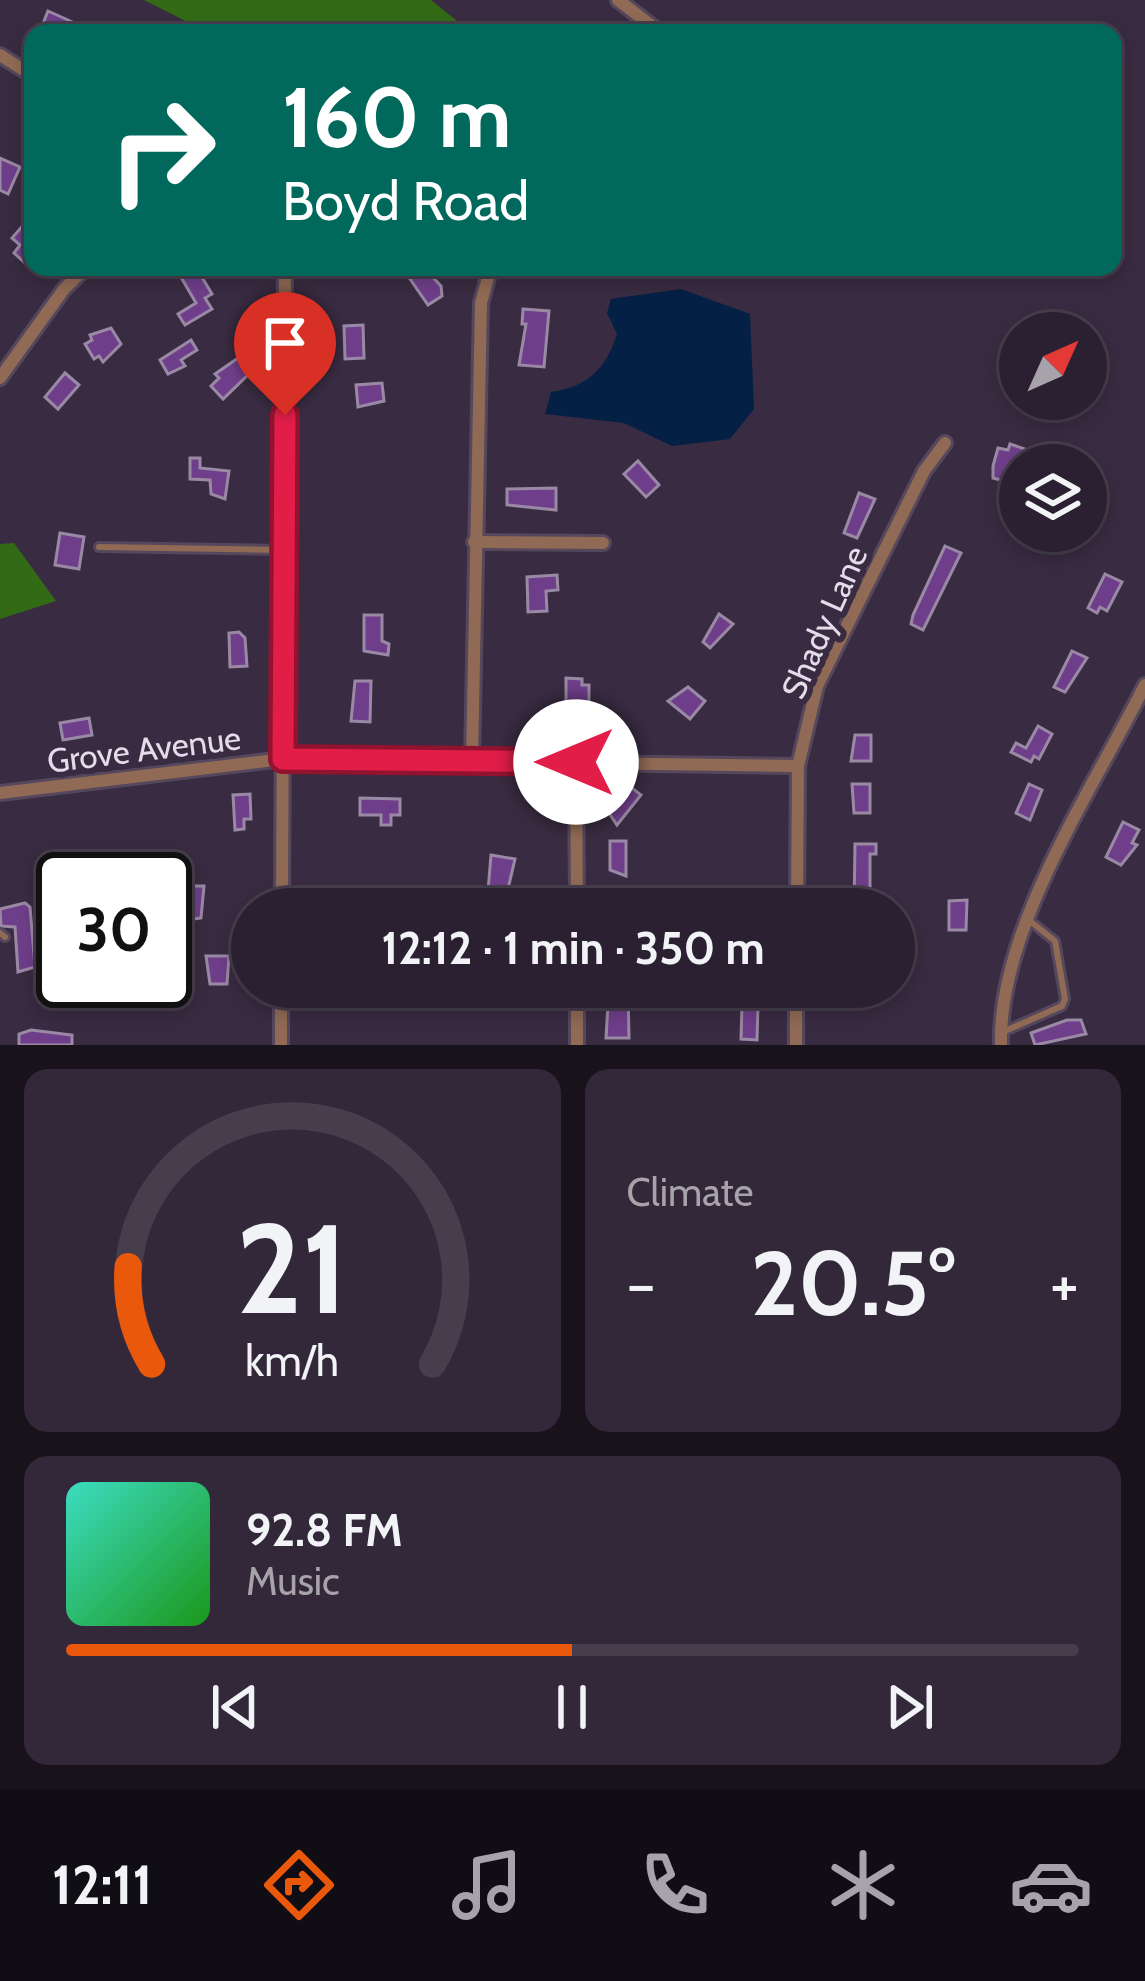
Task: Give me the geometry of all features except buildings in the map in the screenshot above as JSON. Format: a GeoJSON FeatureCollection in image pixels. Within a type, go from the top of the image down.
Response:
{"type":"FeatureCollection","features":[{"type":"Feature","properties":{"kind":"street"},"geometry":{"type":"LineString","coordinates":[[618,0],[649,24]]}},
{"type":"Feature","properties":{"kind":"street"},"geometry":{"type":"LineString","coordinates":[[0,378],[77,276]]}},
{"type":"Feature","properties":{"kind":"street"},"geometry":{"type":"LineString","coordinates":[[281,888],[285,276]]}},
{"type":"Feature","properties":{"kind":"street"},"geometry":{"type":"LineString","coordinates":[[472,761],[481,303],[488,276]]}},
{"type":"Feature","properties":{"kind":"street","name":"Shady Lane"},"geometry":{"type":"LineString","coordinates":[[797,888],[797,766],[817,686],[924,471],[945,443]]}},
{"type":"Feature","properties":{"kind":"street"},"geometry":{"type":"LineString","coordinates":[[474,542],[603,543]]}},
{"type":"Feature","properties":{"kind":"street"},"geometry":{"type":"LineString","coordinates":[[1001,1039],[1000,1003],[1014,946],[1145,685]]}},
{"type":"Feature","properties":{"kind":"street","name":"Grove Avenue"},"geometry":{"type":"LineString","coordinates":[[0,793],[283,759],[797,766]]}},
{"type":"Feature","properties":{"kind":"street"},"geometry":{"type":"LineString","coordinates":[[576,762],[577,888]]}},
{"type":"Feature","properties":{"kind":"street"},"geometry":{"type":"LineString","coordinates":[[280,1045],[281,1008]]}},
{"type":"Feature","properties":{"kind":"street"},"geometry":{"type":"LineString","coordinates":[[577,1008],[577,1045]]}},
{"type":"Feature","properties":{"kind":"street"},"geometry":{"type":"LineString","coordinates":[[796,1008],[796,1045]]}},
{"type":"Feature","properties":{"kind":"lane"},"geometry":{"type":"LineString","coordinates":[[99,547],[257,546],[284,551]]}},
{"type":"Feature","properties":{"kind":"lane"},"geometry":{"type":"LineString","coordinates":[[1001,1039],[1062,1006],[1065,999],[1054,941],[1027,920]]}},
{"type":"Feature","properties":{"kind":"green space"},"geometry":{"type":"Polygon","coordinates":[[[144,0],[431,0],[461,24],[191,24],[144,0]]]}},
{"type":"Feature","properties":{"kind":"green space"},"geometry":{"type":"Polygon","coordinates":[[[14,543],[56,601],[0,619],[0,544],[14,543]]]}},
{"type":"Feature","properties":{"kind":"water"},"geometry":{"type":"Polygon","coordinates":[[[681,289],[750,314],[754,409],[730,439],[672,446],[624,423],[545,414],[551,392],[585,381],[607,357],[617,334],[607,313],[611,299],[681,289]]]}},
{"type":"Feature","properties":{"kind":"route"},"geometry":{"type":"LineString","coordinates":[[285,415],[283,759],[576,762]]}}]}
